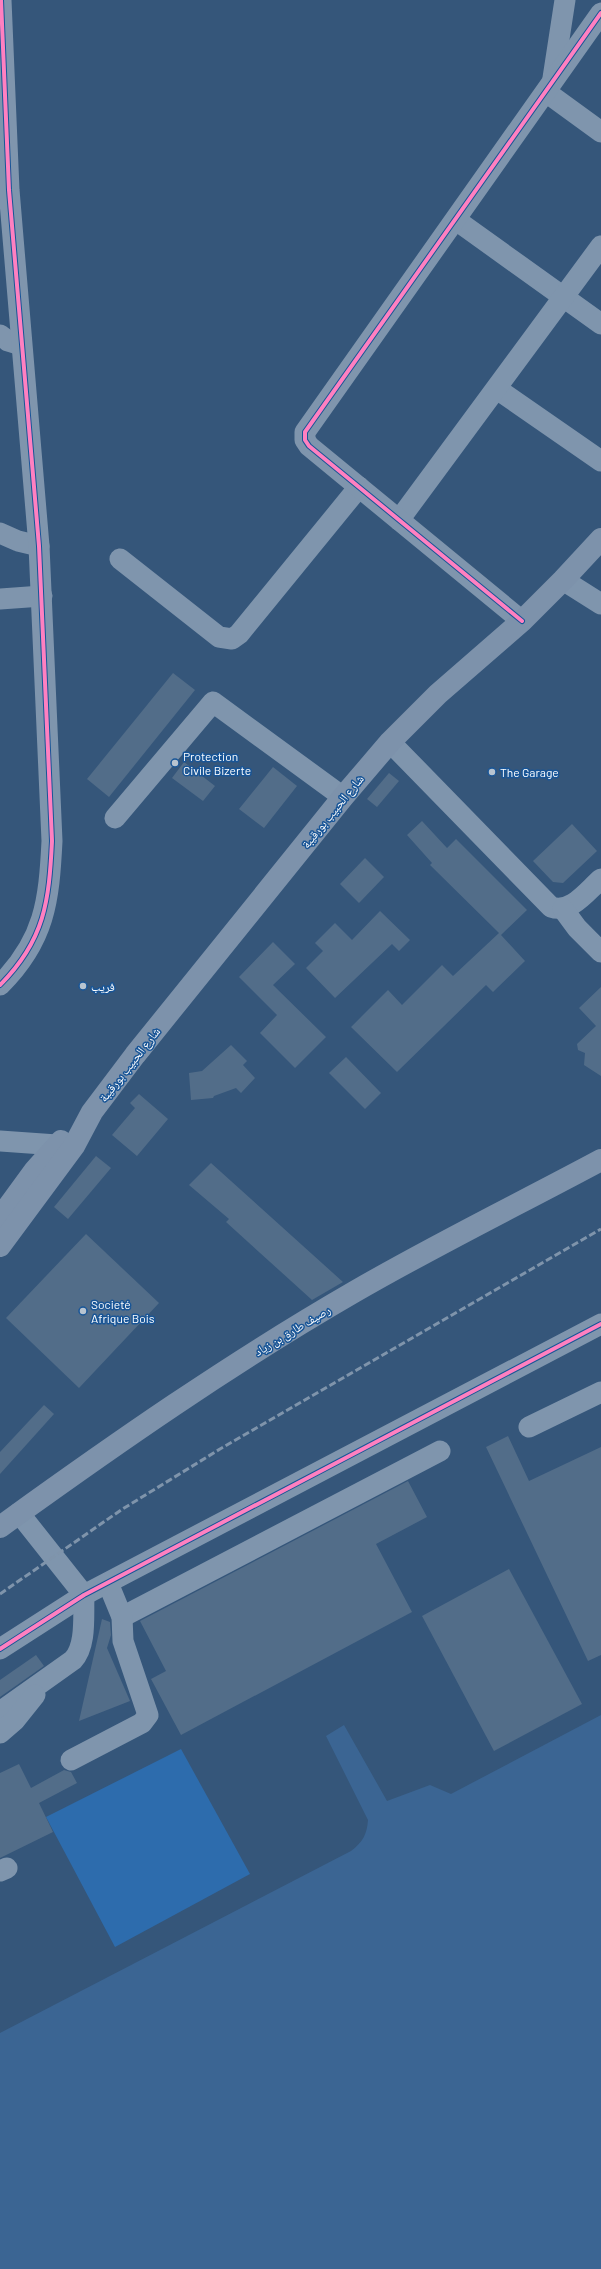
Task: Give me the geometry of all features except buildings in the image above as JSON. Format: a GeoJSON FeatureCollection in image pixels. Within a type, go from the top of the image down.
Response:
{"type":"FeatureCollection","features":[{"type":"Feature","properties":{"kind":"main road","name":"شارع الحبيب بورقيبة"},"geometry":{"type":"LineString","coordinates":[[0,1246],[65,1146],[194,981],[343,797],[390,742],[438,694],[522,621],[601,539]]}},
{"type":"Feature","properties":{"kind":"main road","name":"شارع الحبيب بورقيبة"},"geometry":{"type":"LineString","coordinates":[[0,1218],[35,1170],[65,1146]]}},
{"type":"Feature","properties":{"kind":"main road","name":"رصيف طارق بن زياد"},"geometry":{"type":"LineString","coordinates":[[0,1527],[170,1407],[346,1296],[601,1160]]}},
{"type":"Feature","properties":{"kind":"street"},"geometry":{"type":"LineString","coordinates":[[0,985],[12,972],[37,934],[45,911],[50,886],[52,841],[40,546],[22,345],[4,191],[1,0]]}},
{"type":"Feature","properties":{"kind":"street"},"geometry":{"type":"LineString","coordinates":[[550,86],[565,0]]}},
{"type":"Feature","properties":{"kind":"street"},"geometry":{"type":"LineString","coordinates":[[522,621],[309,446],[305,440],[305,432],[601,13]]}},
{"type":"Feature","properties":{"kind":"street"},"geometry":{"type":"LineString","coordinates":[[550,86],[601,132]]}},
{"type":"Feature","properties":{"kind":"street"},"geometry":{"type":"LineString","coordinates":[[456,220],[601,324]]}},
{"type":"Feature","properties":{"kind":"street"},"geometry":{"type":"LineString","coordinates":[[399,520],[601,246]]}},
{"type":"Feature","properties":{"kind":"street"},"geometry":{"type":"LineString","coordinates":[[0,335],[8,341],[22,345]]}},
{"type":"Feature","properties":{"kind":"street"},"geometry":{"type":"LineString","coordinates":[[497,389],[601,461]]}},
{"type":"Feature","properties":{"kind":"street"},"geometry":{"type":"LineString","coordinates":[[120,559],[219,637],[232,639],[239,634],[360,488]]}},
{"type":"Feature","properties":{"kind":"street"},"geometry":{"type":"LineString","coordinates":[[0,533],[18,541],[40,546]]}},
{"type":"Feature","properties":{"kind":"street"},"geometry":{"type":"LineString","coordinates":[[563,580],[601,604]]}},
{"type":"Feature","properties":{"kind":"street"},"geometry":{"type":"LineString","coordinates":[[0,599],[42,596]]}},
{"type":"Feature","properties":{"kind":"street"},"geometry":{"type":"LineString","coordinates":[[115,818],[213,702],[343,797]]}},
{"type":"Feature","properties":{"kind":"street"},"geometry":{"type":"LineString","coordinates":[[390,742],[546,904],[557,909],[564,909],[570,906],[601,879]]}},
{"type":"Feature","properties":{"kind":"street"},"geometry":{"type":"LineString","coordinates":[[564,909],[577,928],[601,952]]}},
{"type":"Feature","properties":{"kind":"street"},"geometry":{"type":"LineString","coordinates":[[0,1141],[65,1146]]}},
{"type":"Feature","properties":{"kind":"street"},"geometry":{"type":"LineString","coordinates":[[0,1649],[84,1595],[600,1328]]}},
{"type":"Feature","properties":{"kind":"street"},"geometry":{"type":"LineString","coordinates":[[528,1427],[601,1392]]}},
{"type":"Feature","properties":{"kind":"street"},"geometry":{"type":"LineString","coordinates":[[122,1617],[440,1451]]}},
{"type":"Feature","properties":{"kind":"street"},"geometry":{"type":"LineString","coordinates":[[0,1712],[78,1655],[80,1646],[84,1595],[20,1513]]}},
{"type":"Feature","properties":{"kind":"street"},"geometry":{"type":"LineString","coordinates":[[71,1760],[142,1723],[148,1715],[123,1641],[122,1617],[108,1583]]}},
{"type":"Feature","properties":{"kind":"street"},"geometry":{"type":"LineString","coordinates":[[0,1733],[15,1720],[54,1673]]}},
{"type":"Feature","properties":{"kind":"shaded area"},"geometry":{"type":"Polygon","coordinates":[[[601,1715],[601,2269],[0,2269],[0,2033],[355,1848],[364,1837],[368,1820],[326,1736],[344,1725],[387,1801],[430,1785],[451,1794],[601,1715]]]}},
{"type":"Feature","properties":{"kind":"shaded area"},"geometry":{"type":"Polygon","coordinates":[[[181,1749],[250,1874],[115,1947],[46,1817],[181,1749]]]}},
{"type":"Feature","properties":{"kind":"railway"},"geometry":{"type":"LineString","coordinates":[[0,1594],[121,1510],[220,1449],[601,1229]]}},
{"type":"Feature","properties":{"kind":"cycle path"},"geometry":{"type":"LineString","coordinates":[[0,985],[27,952],[42,919],[49,882],[52,841],[39,546],[9,190],[1,0]]}},
{"type":"Feature","properties":{"kind":"cycle path"},"geometry":{"type":"LineString","coordinates":[[522,621],[309,446],[305,440],[305,432],[601,13]]}},
{"type":"Feature","properties":{"kind":"cycle path"},"geometry":{"type":"LineString","coordinates":[[0,1649],[84,1595],[601,1324]]}},
{"type":"Feature","properties":{"kind":"place","name":"Protection Civile Bizerte"},"geometry":{"type":"Point","coordinates":[175,763]}},
{"type":"Feature","properties":{"kind":"place","name":"The Garage"},"geometry":{"type":"Point","coordinates":[492,772]}},
{"type":"Feature","properties":{"kind":"place","name":"فريب"},"geometry":{"type":"Point","coordinates":[83,986]}},
{"type":"Feature","properties":{"kind":"place","name":"Societé Afrique Bois"},"geometry":{"type":"Point","coordinates":[83,1311]}}]}
